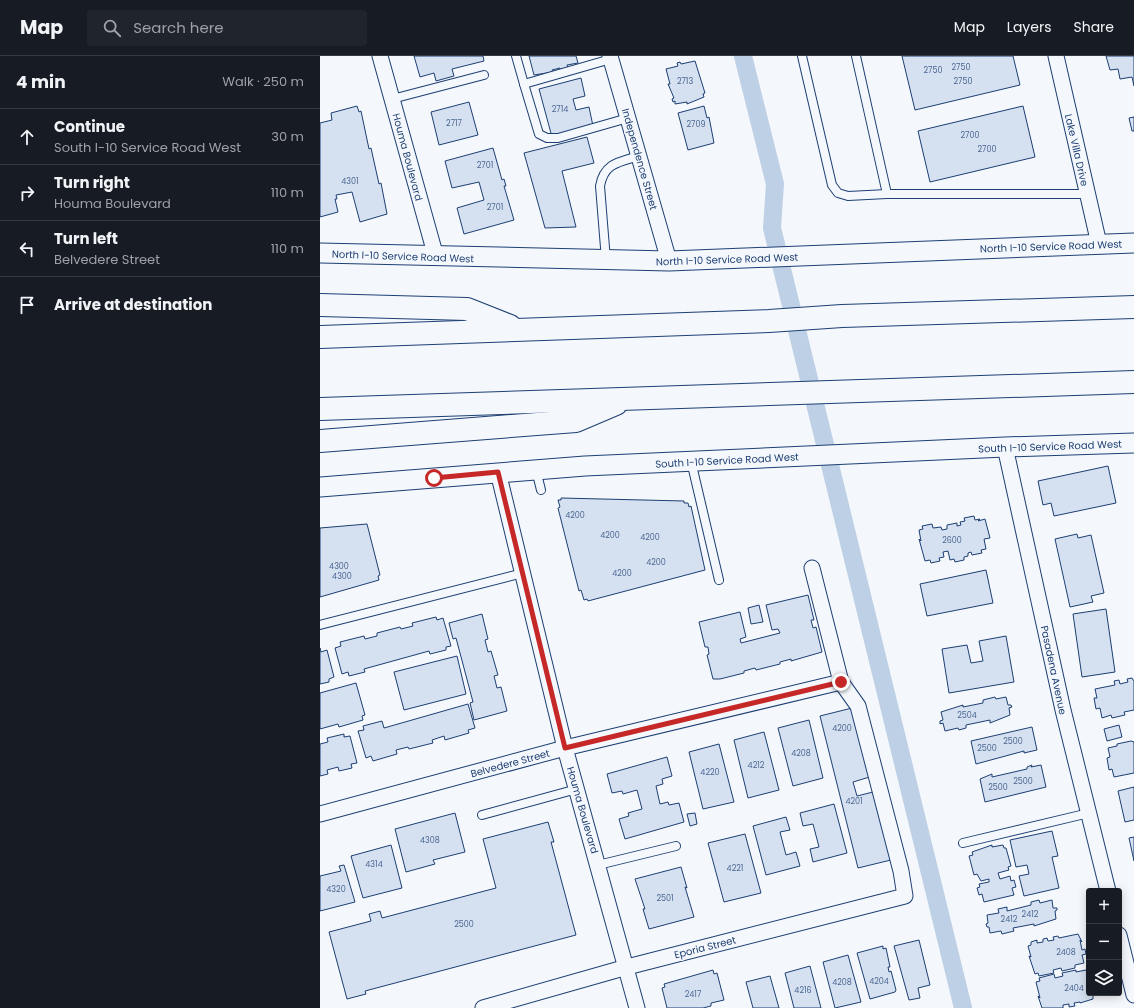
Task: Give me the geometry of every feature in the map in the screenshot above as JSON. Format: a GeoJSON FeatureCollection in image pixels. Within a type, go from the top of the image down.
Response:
{"type":"FeatureCollection","features":[{"type":"Feature","properties":{"kind":"highway"},"geometry":{"type":"LineString","coordinates":[[320,305],[467,309],[519,330]]}},
{"type":"Feature","properties":{"kind":"highway"},"geometry":{"type":"LineString","coordinates":[[320,337],[769,321],[842,316],[1134,307]]}},
{"type":"Feature","properties":{"kind":"highway"},"geometry":{"type":"LineString","coordinates":[[320,409],[1134,382]]}},
{"type":"Feature","properties":{"kind":"highway"},"geometry":{"type":"LineString","coordinates":[[320,441],[576,421],[628,399]]}},
{"type":"Feature","properties":{"kind":"street","name":"Houma Boulevard"},"geometry":{"type":"LineString","coordinates":[[380,56],[436,257]]}},
{"type":"Feature","properties":{"kind":"street","name":"Lake Villa Drive"},"geometry":{"type":"LineString","coordinates":[[1056,56],[1099,244]]}},
{"type":"Feature","properties":{"kind":"street","name":"Independence Street"},"geometry":{"type":"LineString","coordinates":[[611,57],[669,261]]}},
{"type":"Feature","properties":{"kind":"street","name":"North I-10 Service Road West"},"geometry":{"type":"LineString","coordinates":[[320,253],[436,257],[669,261],[1134,243]]}},
{"type":"Feature","properties":{"kind":"street","name":"South I-10 Service Road West"},"geometry":{"type":"LineString","coordinates":[[320,487],[498,472],[691,461],[1005,447],[1134,443]]}},
{"type":"Feature","properties":{"kind":"street","name":"Pasadena Avenue"},"geometry":{"type":"LineString","coordinates":[[1005,447],[1063,710],[1107,888]]}},
{"type":"Feature","properties":{"kind":"street","name":"Houma Boulevard"},"geometry":{"type":"LineString","coordinates":[[498,472],[565,748],[627,967],[637,1008]]}},
{"type":"Feature","properties":{"kind":"street"},"geometry":{"type":"LineString","coordinates":[[812,568],[841,682]]}},
{"type":"Feature","properties":{"kind":"street","name":"Belvedere Street"},"geometry":{"type":"LineString","coordinates":[[320,814],[565,748],[841,682]]}},
{"type":"Feature","properties":{"kind":"street","name":"Eporia Street"},"geometry":{"type":"LineString","coordinates":[[483,1008],[627,967],[905,896],[901,871],[858,706],[841,682]]}},
{"type":"Feature","properties":{"kind":"street"},"geometry":{"type":"LineString","coordinates":[[1122,947],[1134,995]]}},
{"type":"Feature","properties":{"kind":"lane"},"geometry":{"type":"LineString","coordinates":[[516,56],[539,134],[547,138],[558,138],[628,118]]}},
{"type":"Feature","properties":{"kind":"lane"},"geometry":{"type":"LineString","coordinates":[[802,56],[832,185],[838,193],[848,196],[887,194],[1087,194]]}},
{"type":"Feature","properties":{"kind":"lane"},"geometry":{"type":"LineString","coordinates":[[856,56],[887,194]]}},
{"type":"Feature","properties":{"kind":"lane"},"geometry":{"type":"LineString","coordinates":[[524,84],[611,57]]}},
{"type":"Feature","properties":{"kind":"lane"},"geometry":{"type":"LineString","coordinates":[[392,99],[484,75]]}},
{"type":"Feature","properties":{"kind":"lane"},"geometry":{"type":"LineString","coordinates":[[606,260],[600,186],[602,176],[608,168],[620,162],[639,156]]}},
{"type":"Feature","properties":{"kind":"lane"},"geometry":{"type":"LineString","coordinates":[[691,461],[719,580]]}},
{"type":"Feature","properties":{"kind":"lane"},"geometry":{"type":"LineString","coordinates":[[536,470],[541,490]]}},
{"type":"Feature","properties":{"kind":"lane"},"geometry":{"type":"LineString","coordinates":[[320,625],[523,573]]}},
{"type":"Feature","properties":{"kind":"lane"},"geometry":{"type":"LineString","coordinates":[[482,815],[577,789]]}},
{"type":"Feature","properties":{"kind":"lane"},"geometry":{"type":"LineString","coordinates":[[962,843],[1089,813]]}},
{"type":"Feature","properties":{"kind":"lane"},"geometry":{"type":"LineString","coordinates":[[598,865],[676,846]]}},
{"type":"Feature","properties":{"kind":"building"},"geometry":{"type":"Polygon","coordinates":[[[414,56],[483,56],[484,61],[452,69],[454,76],[436,81],[434,73],[420,77],[414,56]]]}},
{"type":"Feature","properties":{"kind":"building"},"geometry":{"type":"Polygon","coordinates":[[[529,56],[576,56],[578,63],[567,65],[568,68],[560,70],[560,68],[552,70],[553,72],[534,75],[529,56]]]}},
{"type":"Feature","properties":{"kind":"building"},"geometry":{"type":"Polygon","coordinates":[[[902,56],[1013,56],[1020,85],[915,110],[902,56]]]}},
{"type":"Feature","properties":{"kind":"building"},"geometry":{"type":"Polygon","coordinates":[[[1106,56],[1134,56],[1134,86],[1132,77],[1120,79],[1118,69],[1110,70],[1106,56]]]}},
{"type":"Feature","properties":{"kind":"building"},"geometry":{"type":"Polygon","coordinates":[[[695,61],[705,93],[703,94],[704,97],[687,104],[687,102],[675,104],[675,101],[673,102],[672,99],[674,98],[668,84],[670,84],[666,69],[678,66],[677,63],[680,62],[681,64],[695,61]]]}},
{"type":"Feature","properties":{"kind":"building"},"geometry":{"type":"Polygon","coordinates":[[[581,78],[585,96],[573,99],[576,110],[589,107],[593,126],[552,137],[539,89],[581,78]]]}},
{"type":"Feature","properties":{"kind":"building"},"geometry":{"type":"Polygon","coordinates":[[[469,102],[478,135],[439,145],[431,112],[469,102]]]}},
{"type":"Feature","properties":{"kind":"building"},"geometry":{"type":"Polygon","coordinates":[[[357,106],[359,112],[361,111],[369,149],[371,148],[379,184],[381,183],[387,214],[360,222],[352,192],[336,195],[337,199],[335,199],[338,212],[320,217],[320,123],[332,120],[331,113],[357,106]]]}},
{"type":"Feature","properties":{"kind":"building"},"geometry":{"type":"Polygon","coordinates":[[[704,106],[707,118],[709,117],[714,143],[688,150],[678,113],[704,106]]]}},
{"type":"Feature","properties":{"kind":"building"},"geometry":{"type":"Polygon","coordinates":[[[1023,106],[1035,157],[930,182],[918,131],[1023,106]]]}},
{"type":"Feature","properties":{"kind":"building"},"geometry":{"type":"Polygon","coordinates":[[[1134,117],[1134,131],[1132,131],[1129,118],[1134,117]]]}},
{"type":"Feature","properties":{"kind":"building"},"geometry":{"type":"Polygon","coordinates":[[[587,137],[594,163],[562,171],[576,227],[545,228],[524,153],[587,137]]]}},
{"type":"Feature","properties":{"kind":"building"},"geometry":{"type":"Polygon","coordinates":[[[493,148],[502,180],[504,179],[506,186],[504,186],[514,220],[464,234],[457,208],[484,200],[479,182],[452,188],[445,161],[493,148]]]}},
{"type":"Feature","properties":{"kind":"building"},"geometry":{"type":"Polygon","coordinates":[[[1108,466],[1116,503],[1054,516],[1051,503],[1043,505],[1038,481],[1108,466]]]}},
{"type":"Feature","properties":{"kind":"building"},"geometry":{"type":"Polygon","coordinates":[[[561,498],[684,501],[684,503],[688,503],[689,507],[691,506],[705,570],[588,601],[587,599],[584,600],[581,590],[579,591],[558,508],[560,507],[558,500],[561,500],[561,498]]]}},
{"type":"Feature","properties":{"kind":"building"},"geometry":{"type":"Polygon","coordinates":[[[974,516],[975,520],[980,519],[978,521],[985,519],[990,538],[984,539],[986,549],[981,550],[982,553],[972,555],[971,552],[968,553],[968,556],[964,557],[964,560],[955,562],[954,559],[950,560],[948,551],[943,552],[944,557],[939,558],[940,561],[931,563],[930,560],[925,561],[919,539],[921,541],[919,530],[923,529],[922,526],[932,524],[933,528],[941,527],[942,530],[947,529],[947,525],[957,523],[957,526],[961,525],[960,522],[965,521],[964,518],[974,516]]]}},
{"type":"Feature","properties":{"kind":"building"},"geometry":{"type":"Polygon","coordinates":[[[367,524],[380,575],[378,576],[379,580],[320,597],[320,528],[367,524]]]}},
{"type":"Feature","properties":{"kind":"building"},"geometry":{"type":"Polygon","coordinates":[[[1077,534],[1078,538],[1091,535],[1104,593],[1091,596],[1093,602],[1070,607],[1055,539],[1077,534]]]}},
{"type":"Feature","properties":{"kind":"building"},"geometry":{"type":"Polygon","coordinates":[[[986,570],[993,603],[927,616],[920,584],[986,570]]]}},
{"type":"Feature","properties":{"kind":"building"},"geometry":{"type":"Polygon","coordinates":[[[808,595],[814,620],[811,620],[813,628],[816,627],[822,652],[791,661],[791,659],[780,662],[780,664],[756,670],[755,668],[744,671],[744,673],[720,679],[713,679],[707,655],[709,654],[708,647],[705,647],[699,622],[740,612],[746,637],[740,639],[741,643],[780,633],[778,629],[772,630],[766,605],[808,595]]]}},
{"type":"Feature","properties":{"kind":"building"},"geometry":{"type":"Polygon","coordinates":[[[759,605],[763,622],[751,624],[748,608],[759,605]]]}},
{"type":"Feature","properties":{"kind":"building"},"geometry":{"type":"Polygon","coordinates":[[[1106,609],[1115,672],[1082,677],[1073,614],[1106,609]]]}},
{"type":"Feature","properties":{"kind":"building"},"geometry":{"type":"Polygon","coordinates":[[[482,614],[488,639],[485,640],[488,652],[491,651],[498,675],[494,676],[497,688],[501,687],[507,711],[474,720],[470,703],[473,702],[456,638],[453,639],[449,623],[482,614]]]}},
{"type":"Feature","properties":{"kind":"building"},"geometry":{"type":"Polygon","coordinates":[[[436,617],[437,620],[443,618],[451,646],[446,647],[446,650],[430,654],[429,651],[364,669],[365,672],[349,676],[348,672],[342,674],[335,648],[341,646],[340,642],[364,636],[365,639],[377,636],[377,633],[400,627],[401,629],[413,626],[412,623],[436,617]]]}},
{"type":"Feature","properties":{"kind":"building"},"geometry":{"type":"Polygon","coordinates":[[[1006,636],[1014,682],[949,693],[942,649],[967,645],[971,663],[983,661],[979,641],[1006,636]]]}},
{"type":"Feature","properties":{"kind":"building"},"geometry":{"type":"Polygon","coordinates":[[[320,648],[321,652],[327,650],[334,677],[329,679],[329,682],[320,684],[320,648]]]}},
{"type":"Feature","properties":{"kind":"building"},"geometry":{"type":"Polygon","coordinates":[[[457,656],[466,694],[404,710],[394,672],[457,656]]]}},
{"type":"Feature","properties":{"kind":"building"},"geometry":{"type":"Polygon","coordinates":[[[1132,678],[1134,681],[1134,710],[1124,712],[1125,715],[1112,718],[1111,715],[1102,718],[1100,708],[1096,709],[1094,698],[1097,698],[1095,689],[1115,685],[1114,681],[1119,680],[1120,684],[1128,682],[1127,679],[1132,678]]]}},
{"type":"Feature","properties":{"kind":"building"},"geometry":{"type":"Polygon","coordinates":[[[356,683],[365,715],[362,716],[363,720],[339,727],[338,724],[320,729],[320,693],[356,683]]]}},
{"type":"Feature","properties":{"kind":"building"},"geometry":{"type":"Polygon","coordinates":[[[995,697],[996,699],[1006,697],[1008,705],[1011,705],[1012,707],[1009,708],[1010,715],[990,723],[990,720],[966,725],[966,728],[959,730],[958,728],[945,731],[943,723],[940,724],[940,721],[943,720],[941,712],[963,705],[963,707],[983,703],[983,700],[995,697]]]}},
{"type":"Feature","properties":{"kind":"building"},"geometry":{"type":"Polygon","coordinates":[[[468,704],[475,728],[468,730],[469,733],[445,740],[444,736],[432,740],[433,743],[409,749],[408,747],[396,750],[397,754],[373,761],[371,756],[366,758],[358,731],[364,730],[363,726],[382,721],[384,728],[468,704]]]}},
{"type":"Feature","properties":{"kind":"building"},"geometry":{"type":"Polygon","coordinates":[[[856,707],[873,776],[853,782],[857,796],[877,791],[895,859],[858,868],[820,716],[856,707]]]}},
{"type":"Feature","properties":{"kind":"building"},"geometry":{"type":"Polygon","coordinates":[[[809,720],[823,778],[793,786],[778,728],[809,720]]]}},
{"type":"Feature","properties":{"kind":"building"},"geometry":{"type":"Polygon","coordinates":[[[1119,725],[1122,737],[1107,741],[1104,729],[1119,725]]]}},
{"type":"Feature","properties":{"kind":"building"},"geometry":{"type":"Polygon","coordinates":[[[1032,727],[1037,750],[1024,753],[1024,751],[976,764],[971,741],[1032,727]]]}},
{"type":"Feature","properties":{"kind":"building"},"geometry":{"type":"Polygon","coordinates":[[[764,732],[779,790],[748,798],[734,740],[764,732]]]}},
{"type":"Feature","properties":{"kind":"building"},"geometry":{"type":"Polygon","coordinates":[[[344,734],[344,737],[350,736],[357,763],[351,764],[352,768],[339,771],[338,767],[327,770],[328,774],[320,776],[320,744],[328,742],[327,738],[344,734]]]}},
{"type":"Feature","properties":{"kind":"building"},"geometry":{"type":"Polygon","coordinates":[[[1131,741],[1134,742],[1134,773],[1114,777],[1112,769],[1109,770],[1107,758],[1110,757],[1108,748],[1117,746],[1117,744],[1131,741]]]}},
{"type":"Feature","properties":{"kind":"building"},"geometry":{"type":"Polygon","coordinates":[[[719,744],[734,802],[703,809],[689,752],[719,744]]]}},
{"type":"Feature","properties":{"kind":"building"},"geometry":{"type":"Polygon","coordinates":[[[667,757],[672,776],[662,779],[663,784],[656,786],[660,804],[668,802],[669,805],[679,803],[684,822],[625,839],[619,819],[629,816],[628,813],[642,809],[637,790],[623,794],[622,791],[612,793],[607,774],[667,757]]]}},
{"type":"Feature","properties":{"kind":"building"},"geometry":{"type":"Polygon","coordinates":[[[1032,765],[1031,767],[1041,765],[1046,787],[985,802],[980,779],[992,774],[992,777],[1027,769],[1027,767],[1032,765]]]}},
{"type":"Feature","properties":{"kind":"building"},"geometry":{"type":"Polygon","coordinates":[[[1134,787],[1134,820],[1125,822],[1118,791],[1134,787]]]}},
{"type":"Feature","properties":{"kind":"building"},"geometry":{"type":"Polygon","coordinates":[[[834,804],[847,853],[813,862],[810,849],[819,847],[813,824],[803,826],[800,813],[834,804]]]}},
{"type":"Feature","properties":{"kind":"building"},"geometry":{"type":"Polygon","coordinates":[[[455,813],[465,852],[433,860],[435,864],[406,872],[395,829],[455,813]]]}},
{"type":"Feature","properties":{"kind":"building"},"geometry":{"type":"Polygon","coordinates":[[[695,813],[697,824],[690,826],[687,814],[695,813]]]}},
{"type":"Feature","properties":{"kind":"building"},"geometry":{"type":"Polygon","coordinates":[[[786,817],[790,830],[780,832],[786,855],[796,852],[800,866],[766,875],[753,826],[786,817]]]}},
{"type":"Feature","properties":{"kind":"building"},"geometry":{"type":"Polygon","coordinates":[[[548,822],[554,842],[551,842],[576,935],[365,991],[366,994],[347,999],[329,932],[371,921],[369,914],[380,911],[382,918],[496,888],[483,839],[548,822]]]}},
{"type":"Feature","properties":{"kind":"building"},"geometry":{"type":"Polygon","coordinates":[[[1052,831],[1058,856],[1052,857],[1059,888],[1024,896],[1019,876],[1029,874],[1027,865],[1016,867],[1010,840],[1052,831]]]}},
{"type":"Feature","properties":{"kind":"building"},"geometry":{"type":"Polygon","coordinates":[[[745,834],[761,893],[724,902],[708,843],[745,834]]]}},
{"type":"Feature","properties":{"kind":"building"},"geometry":{"type":"Polygon","coordinates":[[[1134,837],[1134,861],[1129,838],[1134,837]]]}},
{"type":"Feature","properties":{"kind":"building"},"geometry":{"type":"Polygon","coordinates":[[[391,845],[402,888],[363,898],[351,856],[391,845]]]}},
{"type":"Feature","properties":{"kind":"building"},"geometry":{"type":"Polygon","coordinates":[[[992,845],[992,847],[1003,845],[1004,848],[1006,848],[1011,866],[1008,867],[1009,870],[998,873],[1000,879],[1010,876],[1011,881],[1014,880],[1016,887],[1012,888],[1014,895],[984,902],[982,894],[979,895],[977,888],[980,887],[979,884],[989,882],[989,879],[981,881],[977,874],[974,875],[969,856],[973,855],[972,852],[992,845]]]}},
{"type":"Feature","properties":{"kind":"building"},"geometry":{"type":"Polygon","coordinates":[[[344,865],[355,902],[320,911],[320,876],[341,871],[339,866],[344,865]]]}},
{"type":"Feature","properties":{"kind":"building"},"geometry":{"type":"Polygon","coordinates":[[[681,867],[694,917],[649,929],[643,909],[645,909],[635,879],[681,867]]]}},
{"type":"Feature","properties":{"kind":"building"},"geometry":{"type":"Polygon","coordinates":[[[1039,900],[1040,903],[1052,900],[1053,908],[1057,908],[1055,911],[1056,919],[1034,926],[1034,924],[1013,928],[1014,931],[1002,934],[1001,931],[990,933],[989,927],[987,927],[986,924],[988,923],[987,915],[999,913],[998,909],[1007,907],[1007,911],[1031,905],[1031,902],[1039,900]]]}},
{"type":"Feature","properties":{"kind":"building"},"geometry":{"type":"Polygon","coordinates":[[[1078,934],[1082,942],[1080,940],[1082,950],[1085,949],[1086,954],[1082,955],[1084,963],[1075,965],[1075,968],[1062,971],[1061,968],[1053,970],[1054,973],[1039,976],[1038,973],[1035,974],[1029,956],[1031,957],[1028,946],[1031,945],[1031,942],[1037,940],[1037,943],[1043,942],[1043,939],[1047,938],[1048,941],[1054,940],[1053,937],[1058,936],[1059,938],[1078,934]]]}},
{"type":"Feature","properties":{"kind":"building"},"geometry":{"type":"Polygon","coordinates":[[[919,940],[930,985],[918,988],[920,998],[909,1000],[894,946],[919,940]]]}},
{"type":"Feature","properties":{"kind":"building"},"geometry":{"type":"Polygon","coordinates":[[[883,946],[883,949],[886,948],[890,967],[888,967],[889,972],[891,971],[896,990],[895,992],[870,999],[857,953],[883,946]]]}},
{"type":"Feature","properties":{"kind":"building"},"geometry":{"type":"Polygon","coordinates":[[[848,955],[861,1002],[835,1008],[823,962],[848,955]]]}},
{"type":"Feature","properties":{"kind":"building"},"geometry":{"type":"Polygon","coordinates":[[[810,966],[821,1008],[794,1008],[785,973],[810,966]]]}},
{"type":"Feature","properties":{"kind":"building"},"geometry":{"type":"Polygon","coordinates":[[[713,970],[714,974],[717,973],[724,1000],[711,1003],[711,1006],[703,1008],[667,1008],[662,988],[665,987],[664,984],[713,970]]]}},
{"type":"Feature","properties":{"kind":"building"},"geometry":{"type":"Polygon","coordinates":[[[1076,970],[1076,972],[1086,970],[1086,996],[1093,996],[1093,999],[1080,1003],[1074,1003],[1075,1006],[1069,1007],[1069,1004],[1063,1005],[1063,1008],[1042,1008],[1036,982],[1040,981],[1039,978],[1054,974],[1055,978],[1063,976],[1062,973],[1076,970]]]}},
{"type":"Feature","properties":{"kind":"building"},"geometry":{"type":"Polygon","coordinates":[[[770,976],[779,1008],[753,1008],[746,982],[770,976]]]}},
{"type":"Feature","properties":{"kind":"waterway"},"geometry":{"type":"LineString","coordinates":[[743,56],[775,184],[772,228],[963,1008]]}},
{"type":"Feature","properties":{"kind":"route"},"geometry":{"type":"LineString","coordinates":[[434,478],[498,472],[565,748],[841,682]]}}]}
